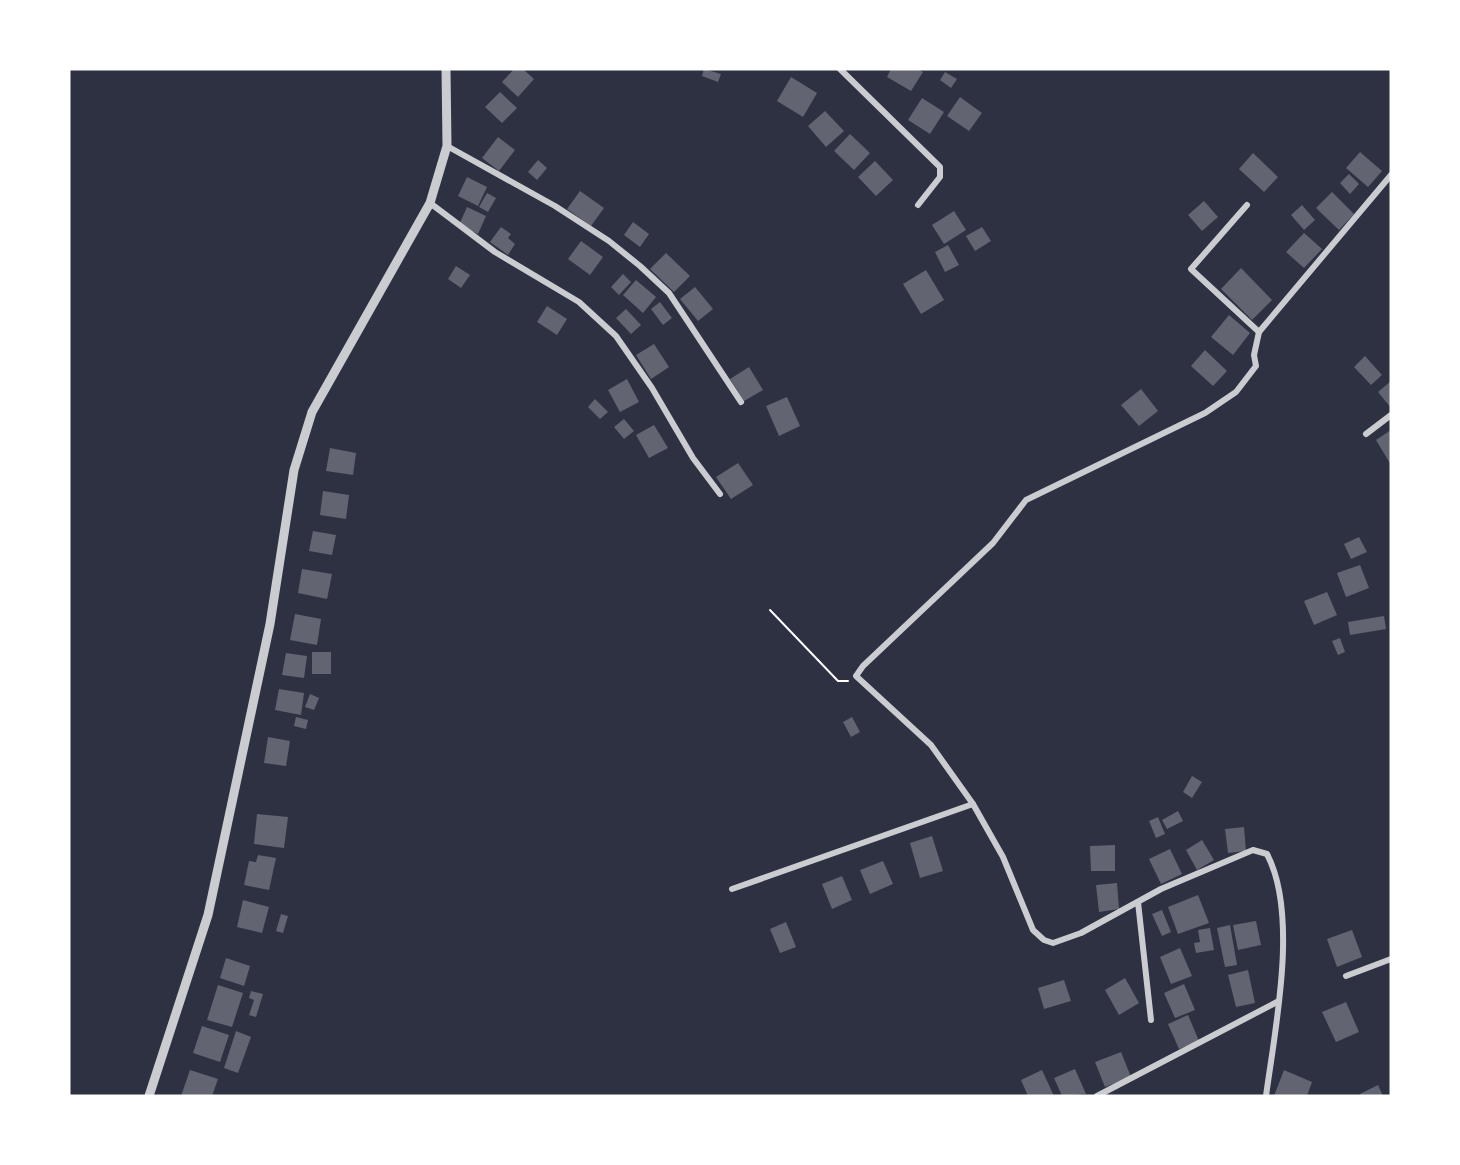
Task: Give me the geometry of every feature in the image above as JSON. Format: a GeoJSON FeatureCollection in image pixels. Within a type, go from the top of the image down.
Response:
{"type":"FeatureCollection","features":[{"type":"Feature","properties":{"kind":"street"},"geometry":{"type":"LineString","coordinates":[[149,1096],[208,915],[270,624],[294,470],[312,412],[430,203],[447,146],[446,69]]}},
{"type":"Feature","properties":{"kind":"street"},"geometry":{"type":"LineString","coordinates":[[840,69],[940,167],[940,177],[918,205]]}},
{"type":"Feature","properties":{"kind":"street"},"geometry":{"type":"LineString","coordinates":[[447,146],[555,206],[609,241],[640,266],[669,293],[741,402]]}},
{"type":"Feature","properties":{"kind":"street"},"geometry":{"type":"LineString","coordinates":[[1266,1096],[1282,967],[1281,896],[1268,854],[1253,850],[1161,889],[1081,933],[1053,943],[1044,940],[1033,930],[1003,857],[973,804],[931,744],[856,676],[863,666],[993,543],[1026,500],[1196,418],[1236,392],[1256,366],[1254,355],[1259,332],[1391,175]]}},
{"type":"Feature","properties":{"kind":"street"},"geometry":{"type":"LineString","coordinates":[[430,203],[495,252],[579,302],[616,336],[652,388],[693,458],[720,494]]}},
{"type":"Feature","properties":{"kind":"street"},"geometry":{"type":"LineString","coordinates":[[1247,205],[1191,269],[1259,332]]}},
{"type":"Feature","properties":{"kind":"street"},"geometry":{"type":"LineString","coordinates":[[1366,434],[1391,415]]}},
{"type":"Feature","properties":{"kind":"street"},"geometry":{"type":"LineString","coordinates":[[732,889],[973,804]]}},
{"type":"Feature","properties":{"kind":"street"},"geometry":{"type":"LineString","coordinates":[[1138,902],[1151,1020]]}},
{"type":"Feature","properties":{"kind":"street"},"geometry":{"type":"LineString","coordinates":[[1346,976],[1391,959]]}},
{"type":"Feature","properties":{"kind":"street"},"geometry":{"type":"LineString","coordinates":[[1097,1096],[1277,1002]]}},
{"type":"Feature","properties":{"kind":"path"},"geometry":{"type":"LineString","coordinates":[[770,610],[838,681],[861,682]]}},
{"type":"Feature","properties":{"kind":"building"},"geometry":{"type":"Polygon","coordinates":[[[514,69],[523,69],[534,79],[518,97],[502,82],[514,69]]]}},
{"type":"Feature","properties":{"kind":"building"},"geometry":{"type":"Polygon","coordinates":[[[704,69],[721,74],[718,82],[702,76],[704,69]]]}},
{"type":"Feature","properties":{"kind":"building"},"geometry":{"type":"Polygon","coordinates":[[[891,69],[918,69],[923,72],[911,91],[887,77],[891,69]]]}},
{"type":"Feature","properties":{"kind":"building"},"geometry":{"type":"Polygon","coordinates":[[[945,72],[957,79],[951,88],[940,80],[945,72]]]}},
{"type":"Feature","properties":{"kind":"building"},"geometry":{"type":"Polygon","coordinates":[[[791,77],[817,93],[803,117],[777,101],[791,77]]]}},
{"type":"Feature","properties":{"kind":"building"},"geometry":{"type":"Polygon","coordinates":[[[500,92],[517,108],[502,123],[485,107],[500,92]]]}},
{"type":"Feature","properties":{"kind":"building"},"geometry":{"type":"Polygon","coordinates":[[[960,97],[982,113],[969,131],[947,116],[960,97]]]}},
{"type":"Feature","properties":{"kind":"building"},"geometry":{"type":"Polygon","coordinates":[[[922,98],[944,112],[930,134],[908,120],[922,98]]]}},
{"type":"Feature","properties":{"kind":"building"},"geometry":{"type":"Polygon","coordinates":[[[825,111],[844,131],[826,147],[808,126],[825,111]]]}},
{"type":"Feature","properties":{"kind":"building"},"geometry":{"type":"Polygon","coordinates":[[[850,134],[870,153],[854,170],[834,151],[850,134]]]}},
{"type":"Feature","properties":{"kind":"building"},"geometry":{"type":"Polygon","coordinates":[[[498,137],[515,150],[499,171],[482,158],[498,137]]]}},
{"type":"Feature","properties":{"kind":"building"},"geometry":{"type":"Polygon","coordinates":[[[1360,152],[1382,171],[1368,187],[1346,168],[1360,152]]]}},
{"type":"Feature","properties":{"kind":"building"},"geometry":{"type":"Polygon","coordinates":[[[1253,153],[1278,177],[1264,192],[1239,169],[1253,153]]]}},
{"type":"Feature","properties":{"kind":"building"},"geometry":{"type":"Polygon","coordinates":[[[538,160],[547,168],[537,180],[528,172],[538,160]]]}},
{"type":"Feature","properties":{"kind":"building"},"geometry":{"type":"Polygon","coordinates":[[[875,161],[893,180],[876,196],[858,177],[875,161]]]}},
{"type":"Feature","properties":{"kind":"building"},"geometry":{"type":"Polygon","coordinates":[[[1349,174],[1359,184],[1350,194],[1340,183],[1349,174]]]}},
{"type":"Feature","properties":{"kind":"building"},"geometry":{"type":"Polygon","coordinates":[[[467,177],[487,187],[478,206],[458,196],[467,177]]]}},
{"type":"Feature","properties":{"kind":"building"},"geometry":{"type":"Polygon","coordinates":[[[580,191],[604,208],[591,226],[567,209],[580,191]]]}},
{"type":"Feature","properties":{"kind":"building"},"geometry":{"type":"Polygon","coordinates":[[[1332,192],[1354,214],[1339,230],[1316,208],[1332,192]]]}},
{"type":"Feature","properties":{"kind":"building"},"geometry":{"type":"Polygon","coordinates":[[[487,193],[496,198],[488,212],[479,207],[487,193]]]}},
{"type":"Feature","properties":{"kind":"building"},"geometry":{"type":"Polygon","coordinates":[[[1204,201],[1218,217],[1202,231],[1188,215],[1204,201]]]}},
{"type":"Feature","properties":{"kind":"building"},"geometry":{"type":"Polygon","coordinates":[[[1302,205],[1315,220],[1304,230],[1291,215],[1302,205]]]}},
{"type":"Feature","properties":{"kind":"building"},"geometry":{"type":"Polygon","coordinates":[[[467,207],[486,216],[478,234],[459,225],[467,207]]]}},
{"type":"Feature","properties":{"kind":"building"},"geometry":{"type":"Polygon","coordinates":[[[954,211],[966,230],[944,244],[932,225],[954,211]]]}},
{"type":"Feature","properties":{"kind":"building"},"geometry":{"type":"Polygon","coordinates":[[[633,222],[649,234],[640,247],[624,235],[633,222]]]}},
{"type":"Feature","properties":{"kind":"building"},"geometry":{"type":"Polygon","coordinates":[[[501,227],[511,234],[508,238],[515,244],[508,255],[490,242],[501,227]]]}},
{"type":"Feature","properties":{"kind":"building"},"geometry":{"type":"Polygon","coordinates":[[[982,227],[991,241],[975,251],[966,236],[982,227]]]}},
{"type":"Feature","properties":{"kind":"building"},"geometry":{"type":"Polygon","coordinates":[[[1304,233],[1322,249],[1304,268],[1286,252],[1304,233]]]}},
{"type":"Feature","properties":{"kind":"building"},"geometry":{"type":"Polygon","coordinates":[[[581,241],[603,257],[590,275],[568,259],[581,241]]]}},
{"type":"Feature","properties":{"kind":"building"},"geometry":{"type":"Polygon","coordinates":[[[948,245],[959,265],[945,272],[935,252],[948,245]]]}},
{"type":"Feature","properties":{"kind":"building"},"geometry":{"type":"Polygon","coordinates":[[[666,253],[690,276],[674,292],[650,269],[666,253]]]}},
{"type":"Feature","properties":{"kind":"building"},"geometry":{"type":"Polygon","coordinates":[[[456,266],[470,275],[461,288],[448,279],[456,266]]]}},
{"type":"Feature","properties":{"kind":"building"},"geometry":{"type":"Polygon","coordinates":[[[1241,268],[1272,300],[1252,320],[1221,289],[1241,268]]]}},
{"type":"Feature","properties":{"kind":"building"},"geometry":{"type":"Polygon","coordinates":[[[926,270],[944,300],[921,314],[903,284],[926,270]]]}},
{"type":"Feature","properties":{"kind":"building"},"geometry":{"type":"Polygon","coordinates":[[[623,274],[631,282],[619,295],[611,287],[623,274]]]}},
{"type":"Feature","properties":{"kind":"building"},"geometry":{"type":"Polygon","coordinates":[[[636,280],[656,297],[643,313],[623,295],[636,280]]]}},
{"type":"Feature","properties":{"kind":"building"},"geometry":{"type":"Polygon","coordinates":[[[695,287],[713,309],[698,321],[680,299],[695,287]]]}},
{"type":"Feature","properties":{"kind":"building"},"geometry":{"type":"Polygon","coordinates":[[[660,302],[672,318],[663,325],[651,309],[660,302]]]}},
{"type":"Feature","properties":{"kind":"building"},"geometry":{"type":"Polygon","coordinates":[[[547,306],[567,319],[557,335],[537,322],[547,306]]]}},
{"type":"Feature","properties":{"kind":"building"},"geometry":{"type":"Polygon","coordinates":[[[626,309],[641,325],[631,334],[616,318],[626,309]]]}},
{"type":"Feature","properties":{"kind":"building"},"geometry":{"type":"Polygon","coordinates":[[[1229,315],[1250,333],[1233,355],[1211,337],[1229,315]]]}},
{"type":"Feature","properties":{"kind":"building"},"geometry":{"type":"Polygon","coordinates":[[[654,344],[669,367],[651,379],[636,355],[654,344]]]}},
{"type":"Feature","properties":{"kind":"building"},"geometry":{"type":"Polygon","coordinates":[[[1205,350],[1227,371],[1213,386],[1191,366],[1205,350]]]}},
{"type":"Feature","properties":{"kind":"building"},"geometry":{"type":"Polygon","coordinates":[[[1365,356],[1382,375],[1371,385],[1354,367],[1365,356]]]}},
{"type":"Feature","properties":{"kind":"building"},"geometry":{"type":"Polygon","coordinates":[[[749,367],[763,390],[744,401],[730,379],[749,367]]]}},
{"type":"Feature","properties":{"kind":"building"},"geometry":{"type":"Polygon","coordinates":[[[627,379],[639,402],[620,412],[608,390],[627,379]]]}},
{"type":"Feature","properties":{"kind":"building"},"geometry":{"type":"Polygon","coordinates":[[[1391,381],[1391,408],[1378,392],[1391,381]]]}},
{"type":"Feature","properties":{"kind":"building"},"geometry":{"type":"Polygon","coordinates":[[[1141,389],[1158,411],[1139,426],[1121,405],[1141,389]]]}},
{"type":"Feature","properties":{"kind":"building"},"geometry":{"type":"Polygon","coordinates":[[[787,397],[800,426],[779,436],[766,406],[787,397]]]}},
{"type":"Feature","properties":{"kind":"building"},"geometry":{"type":"Polygon","coordinates":[[[595,399],[608,412],[600,419],[588,407],[595,399]]]}},
{"type":"Feature","properties":{"kind":"building"},"geometry":{"type":"Polygon","coordinates":[[[624,419],[634,431],[624,439],[614,427],[624,419]]]}},
{"type":"Feature","properties":{"kind":"building"},"geometry":{"type":"Polygon","coordinates":[[[654,425],[668,448],[649,458],[636,435],[654,425]]]}},
{"type":"Feature","properties":{"kind":"building"},"geometry":{"type":"Polygon","coordinates":[[[1391,430],[1391,465],[1376,440],[1391,430]]]}},
{"type":"Feature","properties":{"kind":"building"},"geometry":{"type":"Polygon","coordinates":[[[330,448],[356,453],[353,475],[326,471],[330,448]]]}},
{"type":"Feature","properties":{"kind":"building"},"geometry":{"type":"Polygon","coordinates":[[[738,463],[753,485],[731,499],[716,477],[738,463]]]}},
{"type":"Feature","properties":{"kind":"building"},"geometry":{"type":"Polygon","coordinates":[[[323,491],[349,495],[346,519],[320,515],[323,491]]]}},
{"type":"Feature","properties":{"kind":"building"},"geometry":{"type":"Polygon","coordinates":[[[313,531],[336,535],[332,555],[309,551],[313,531]]]}},
{"type":"Feature","properties":{"kind":"building"},"geometry":{"type":"Polygon","coordinates":[[[1359,537],[1367,552],[1351,559],[1344,544],[1359,537]]]}},
{"type":"Feature","properties":{"kind":"building"},"geometry":{"type":"Polygon","coordinates":[[[1360,565],[1369,588],[1346,597],[1337,573],[1360,565]]]}},
{"type":"Feature","properties":{"kind":"building"},"geometry":{"type":"Polygon","coordinates":[[[302,569],[332,574],[327,599],[298,593],[302,569]]]}},
{"type":"Feature","properties":{"kind":"building"},"geometry":{"type":"Polygon","coordinates":[[[1327,592],[1337,615],[1314,625],[1304,601],[1327,592]]]}},
{"type":"Feature","properties":{"kind":"building"},"geometry":{"type":"Polygon","coordinates":[[[295,614],[321,619],[317,645],[290,640],[295,614]]]}},
{"type":"Feature","properties":{"kind":"building"},"geometry":{"type":"Polygon","coordinates":[[[1384,616],[1386,629],[1350,635],[1348,622],[1384,616]]]}},
{"type":"Feature","properties":{"kind":"building"},"geometry":{"type":"Polygon","coordinates":[[[1340,638],[1345,652],[1338,655],[1332,641],[1340,638]]]}},
{"type":"Feature","properties":{"kind":"building"},"geometry":{"type":"Polygon","coordinates":[[[312,652],[331,652],[331,674],[312,674],[312,652]]]}},
{"type":"Feature","properties":{"kind":"building"},"geometry":{"type":"Polygon","coordinates":[[[286,653],[307,656],[304,678],[282,675],[286,653]]]}},
{"type":"Feature","properties":{"kind":"building"},"geometry":{"type":"Polygon","coordinates":[[[279,689],[304,693],[301,715],[275,710],[279,689]]]}},
{"type":"Feature","properties":{"kind":"building"},"geometry":{"type":"Polygon","coordinates":[[[310,694],[319,698],[314,710],[305,707],[310,694]]]}},
{"type":"Feature","properties":{"kind":"building"},"geometry":{"type":"Polygon","coordinates":[[[296,717],[308,720],[306,729],[294,726],[296,717]]]}},
{"type":"Feature","properties":{"kind":"building"},"geometry":{"type":"Polygon","coordinates":[[[852,717],[860,732],[851,737],[843,722],[852,717]]]}},
{"type":"Feature","properties":{"kind":"building"},"geometry":{"type":"Polygon","coordinates":[[[268,737],[290,741],[286,766],[264,763],[268,737]]]}},
{"type":"Feature","properties":{"kind":"building"},"geometry":{"type":"Polygon","coordinates":[[[1192,776],[1202,782],[1192,798],[1183,792],[1192,776]]]}},
{"type":"Feature","properties":{"kind":"building"},"geometry":{"type":"Polygon","coordinates":[[[1178,811],[1183,821],[1167,829],[1162,820],[1178,811]]]}},
{"type":"Feature","properties":{"kind":"building"},"geometry":{"type":"Polygon","coordinates":[[[257,814],[288,817],[284,848],[254,844],[257,814]]]}},
{"type":"Feature","properties":{"kind":"building"},"geometry":{"type":"Polygon","coordinates":[[[1158,817],[1165,834],[1156,838],[1149,821],[1158,817]]]}},
{"type":"Feature","properties":{"kind":"building"},"geometry":{"type":"Polygon","coordinates":[[[1244,827],[1246,851],[1228,853],[1225,829],[1244,827]]]}},
{"type":"Feature","properties":{"kind":"building"},"geometry":{"type":"Polygon","coordinates":[[[932,836],[943,871],[920,878],[910,843],[932,836]]]}},
{"type":"Feature","properties":{"kind":"building"},"geometry":{"type":"Polygon","coordinates":[[[1202,840],[1214,860],[1197,870],[1186,850],[1202,840]]]}},
{"type":"Feature","properties":{"kind":"building"},"geometry":{"type":"Polygon","coordinates":[[[1115,845],[1115,871],[1091,871],[1090,846],[1115,845]]]}},
{"type":"Feature","properties":{"kind":"building"},"geometry":{"type":"Polygon","coordinates":[[[1170,849],[1182,874],[1161,884],[1149,859],[1170,849]]]}},
{"type":"Feature","properties":{"kind":"building"},"geometry":{"type":"Polygon","coordinates":[[[258,855],[276,858],[269,890],[244,885],[249,861],[256,862],[258,855]]]}},
{"type":"Feature","properties":{"kind":"building"},"geometry":{"type":"Polygon","coordinates":[[[883,861],[893,884],[870,894],[860,870],[883,861]]]}},
{"type":"Feature","properties":{"kind":"building"},"geometry":{"type":"Polygon","coordinates":[[[842,876],[852,900],[832,909],[822,884],[842,876]]]}},
{"type":"Feature","properties":{"kind":"building"},"geometry":{"type":"Polygon","coordinates":[[[1117,883],[1119,909],[1099,912],[1096,885],[1117,883]]]}},
{"type":"Feature","properties":{"kind":"building"},"geometry":{"type":"Polygon","coordinates":[[[1198,895],[1209,923],[1178,934],[1168,907],[1198,895]]]}},
{"type":"Feature","properties":{"kind":"building"},"geometry":{"type":"Polygon","coordinates":[[[243,900],[269,907],[262,933],[237,927],[243,900]]]}},
{"type":"Feature","properties":{"kind":"building"},"geometry":{"type":"Polygon","coordinates":[[[1162,910],[1171,932],[1162,936],[1152,914],[1162,910]]]}},
{"type":"Feature","properties":{"kind":"building"},"geometry":{"type":"Polygon","coordinates":[[[281,914],[288,916],[283,933],[276,931],[281,914]]]}},
{"type":"Feature","properties":{"kind":"building"},"geometry":{"type":"Polygon","coordinates":[[[1256,921],[1261,945],[1238,950],[1233,925],[1256,921]]]}},
{"type":"Feature","properties":{"kind":"building"},"geometry":{"type":"Polygon","coordinates":[[[786,922],[796,947],[780,953],[770,929],[786,922]]]}},
{"type":"Feature","properties":{"kind":"building"},"geometry":{"type":"Polygon","coordinates":[[[1230,925],[1237,965],[1225,967],[1217,928],[1230,925]]]}},
{"type":"Feature","properties":{"kind":"building"},"geometry":{"type":"Polygon","coordinates":[[[1210,928],[1214,950],[1196,953],[1194,943],[1200,942],[1198,930],[1210,928]]]}},
{"type":"Feature","properties":{"kind":"building"},"geometry":{"type":"Polygon","coordinates":[[[1352,930],[1362,957],[1337,967],[1327,939],[1352,930]]]}},
{"type":"Feature","properties":{"kind":"building"},"geometry":{"type":"Polygon","coordinates":[[[1180,948],[1192,976],[1171,984],[1160,957],[1180,948]]]}},
{"type":"Feature","properties":{"kind":"building"},"geometry":{"type":"Polygon","coordinates":[[[226,958],[250,966],[244,986],[220,978],[226,958]]]}},
{"type":"Feature","properties":{"kind":"building"},"geometry":{"type":"Polygon","coordinates":[[[1248,970],[1255,1003],[1236,1007],[1228,975],[1248,970]]]}},
{"type":"Feature","properties":{"kind":"building"},"geometry":{"type":"Polygon","coordinates":[[[1125,978],[1139,1003],[1119,1015],[1105,990],[1125,978]]]}},
{"type":"Feature","properties":{"kind":"building"},"geometry":{"type":"Polygon","coordinates":[[[1064,980],[1071,1001],[1044,1009],[1038,988],[1064,980]]]}},
{"type":"Feature","properties":{"kind":"building"},"geometry":{"type":"Polygon","coordinates":[[[1184,984],[1195,1010],[1175,1018],[1164,993],[1184,984]]]}},
{"type":"Feature","properties":{"kind":"building"},"geometry":{"type":"Polygon","coordinates":[[[218,985],[243,993],[232,1027],[207,1020],[218,985]]]}},
{"type":"Feature","properties":{"kind":"building"},"geometry":{"type":"Polygon","coordinates":[[[251,991],[263,994],[256,1017],[249,1015],[254,1000],[249,998],[251,991]]]}},
{"type":"Feature","properties":{"kind":"building"},"geometry":{"type":"Polygon","coordinates":[[[1346,1002],[1359,1032],[1336,1042],[1322,1012],[1346,1002]]]}},
{"type":"Feature","properties":{"kind":"building"},"geometry":{"type":"Polygon","coordinates":[[[1188,1015],[1199,1041],[1179,1049],[1168,1024],[1188,1015]]]}},
{"type":"Feature","properties":{"kind":"building"},"geometry":{"type":"Polygon","coordinates":[[[202,1026],[229,1035],[220,1062],[193,1053],[202,1026]]]}},
{"type":"Feature","properties":{"kind":"building"},"geometry":{"type":"Polygon","coordinates":[[[236,1031],[251,1037],[238,1073],[224,1068],[236,1031]]]}},
{"type":"Feature","properties":{"kind":"building"},"geometry":{"type":"Polygon","coordinates":[[[1121,1052],[1131,1077],[1105,1087],[1095,1062],[1121,1052]]]}},
{"type":"Feature","properties":{"kind":"building"},"geometry":{"type":"Polygon","coordinates":[[[1075,1069],[1086,1094],[1062,1096],[1054,1078],[1075,1069]]]}},
{"type":"Feature","properties":{"kind":"building"},"geometry":{"type":"Polygon","coordinates":[[[190,1070],[218,1079],[212,1096],[181,1096],[190,1070]]]}},
{"type":"Feature","properties":{"kind":"building"},"geometry":{"type":"Polygon","coordinates":[[[1042,1070],[1054,1096],[1028,1096],[1021,1080],[1042,1070]]]}},
{"type":"Feature","properties":{"kind":"building"},"geometry":{"type":"Polygon","coordinates":[[[1284,1070],[1312,1082],[1307,1096],[1274,1096],[1284,1070]]]}},
{"type":"Feature","properties":{"kind":"building"},"geometry":{"type":"Polygon","coordinates":[[[1378,1085],[1383,1096],[1361,1096],[1360,1094],[1378,1085]]]}}]}
